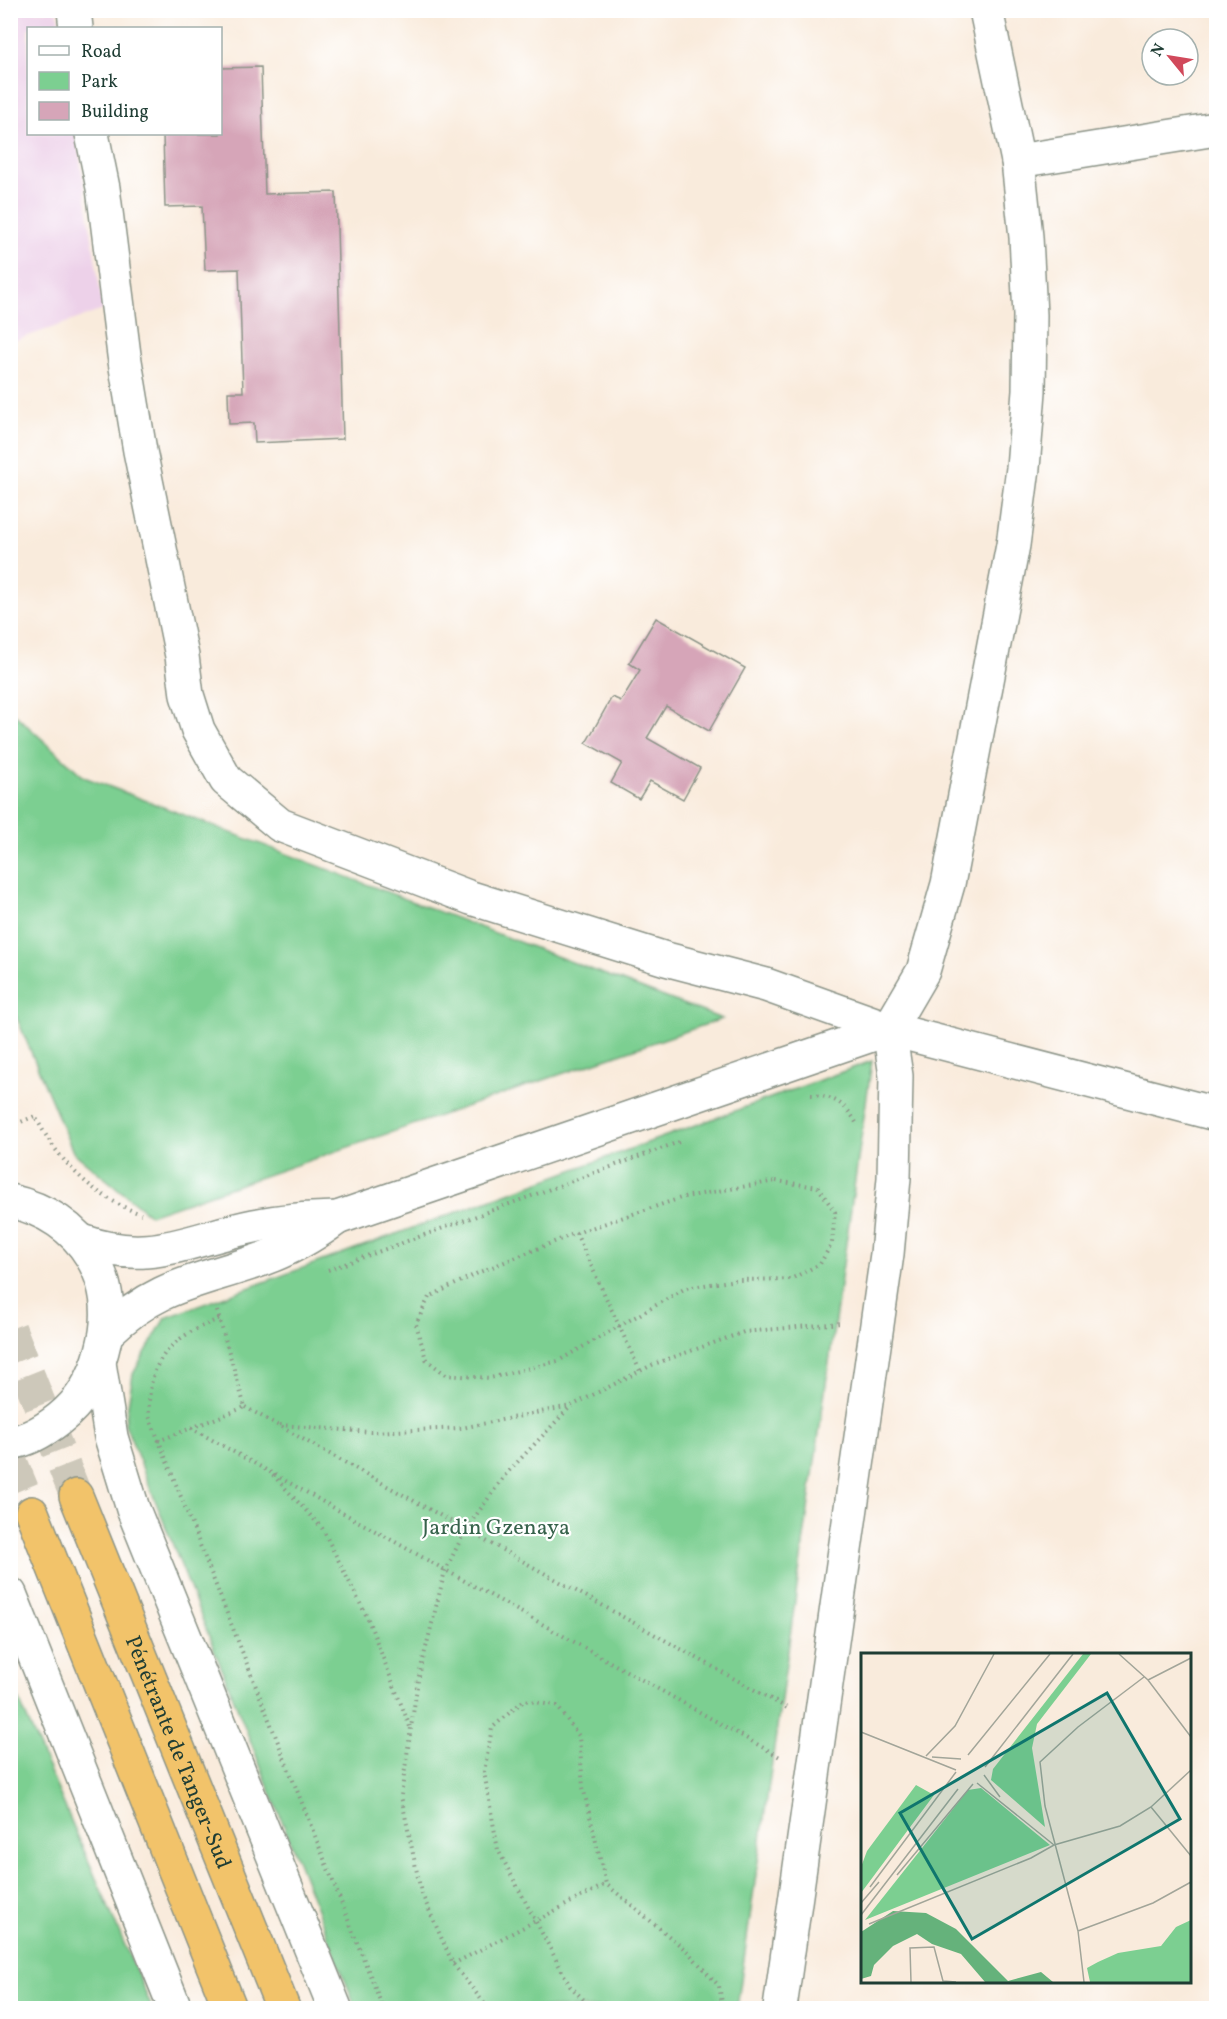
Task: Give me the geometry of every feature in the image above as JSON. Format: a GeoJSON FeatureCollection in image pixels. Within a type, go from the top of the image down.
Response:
{"type":"FeatureCollection","features":[{"type":"Feature","properties":{"kind":"highway","name":"Pénétrante de Tanger-Sud"},"geometry":{"type":"LineString","coordinates":[[76,1496],[283,2008]]}},
{"type":"Feature","properties":{"kind":"highway"},"geometry":{"type":"LineString","coordinates":[[32,1513],[230,2008]]}},
{"type":"Feature","properties":{"kind":"street"},"geometry":{"type":"LineString","coordinates":[[74,10],[76,27]]}},
{"type":"Feature","properties":{"kind":"street"},"geometry":{"type":"LineString","coordinates":[[82,1241],[104,1249],[150,1252],[253,1226],[337,1218],[888,1029],[923,971],[948,884],[1013,545],[1023,468],[1029,381],[1030,315],[1026,237],[1017,161],[986,10]]}},
{"type":"Feature","properties":{"kind":"street"},"geometry":{"type":"LineString","coordinates":[[1017,161],[1216,129]]}},
{"type":"Feature","properties":{"kind":"street"},"geometry":{"type":"LineString","coordinates":[[92,135],[103,188],[124,355],[140,451],[182,656],[187,695],[198,730],[226,780],[280,825],[375,863],[557,927],[766,985],[888,1029],[1216,1113]]}},
{"type":"Feature","properties":{"kind":"street"},"geometry":{"type":"LineString","coordinates":[[780,2008],[886,1254],[894,1179],[896,1076],[888,1029]]}},
{"type":"Feature","properties":{"kind":"street"},"geometry":{"type":"LineString","coordinates":[[10,1178],[20,1203],[59,1219],[82,1241],[99,1269],[108,1300],[104,1347],[111,1437],[133,1509],[334,2008]]}},
{"type":"Feature","properties":{"kind":"street"},"geometry":{"type":"LineString","coordinates":[[10,1443],[45,1430],[68,1412],[87,1389],[104,1347],[142,1303],[185,1282],[262,1260],[314,1235],[337,1218]]}},
{"type":"Feature","properties":{"kind":"street"},"geometry":{"type":"LineString","coordinates":[[10,1594],[175,2008]]}},
{"type":"Feature","properties":{"kind":"path"},"geometry":{"type":"LineString","coordinates":[[805,1097],[824,1095],[837,1100],[849,1109],[861,1134]]}},
{"type":"Feature","properties":{"kind":"path"},"geometry":{"type":"LineString","coordinates":[[16,1124],[35,1116],[44,1133],[82,1181],[113,1202],[152,1217]]}},
{"type":"Feature","properties":{"kind":"path"},"geometry":{"type":"LineString","coordinates":[[317,1274],[687,1139]]}},
{"type":"Feature","properties":{"kind":"path"},"geometry":{"type":"LineString","coordinates":[[776,1181],[818,1187],[836,1212],[832,1243],[820,1264],[791,1279],[736,1280],[686,1288],[619,1325],[558,1361],[490,1378],[447,1375],[426,1359],[416,1324],[429,1297],[480,1272],[576,1233],[684,1197],[776,1181]]}},
{"type":"Feature","properties":{"kind":"path"},"geometry":{"type":"LineString","coordinates":[[576,1233],[640,1371]]}},
{"type":"Feature","properties":{"kind":"path"},"geometry":{"type":"LineString","coordinates":[[214,1302],[245,1407],[793,1711]]}},
{"type":"Feature","properties":{"kind":"path"},"geometry":{"type":"LineString","coordinates":[[216,1310],[228,1306]]}},
{"type":"Feature","properties":{"kind":"path"},"geometry":{"type":"LineString","coordinates":[[219,1319],[183,1336],[159,1361],[152,1377],[148,1396],[149,1416],[383,2008]]}},
{"type":"Feature","properties":{"kind":"path"},"geometry":{"type":"LineString","coordinates":[[276,1425],[370,1432],[462,1428],[571,1406],[640,1371],[744,1332],[851,1322]]}},
{"type":"Feature","properties":{"kind":"path"},"geometry":{"type":"LineString","coordinates":[[489,2008],[453,1964],[421,1892],[401,1796],[418,1680],[445,1570],[466,1529],[506,1474],[571,1406]]}},
{"type":"Feature","properties":{"kind":"path"},"geometry":{"type":"LineString","coordinates":[[158,1441],[245,1407]]}},
{"type":"Feature","properties":{"kind":"path"},"geometry":{"type":"LineString","coordinates":[[191,1428],[784,1759]]}},
{"type":"Feature","properties":{"kind":"path"},"geometry":{"type":"LineString","coordinates":[[270,1472],[322,1528],[367,1617],[411,1728]]}},
{"type":"Feature","properties":{"kind":"path"},"geometry":{"type":"LineString","coordinates":[[592,2008],[570,1986],[498,1850],[484,1772],[492,1728],[524,1700],[557,1706],[579,1736],[583,1787],[606,1884],[688,1952],[719,1986],[723,2008]]}},
{"type":"Feature","properties":{"kind":"path"},"geometry":{"type":"LineString","coordinates":[[453,1964],[606,1884]]}},
{"type":"Feature","properties":{"kind":"shaded area"},"geometry":{"type":"Polygon","coordinates":[[[10,11],[57,11],[60,27],[27,27],[27,135],[76,135],[103,310],[11,342],[10,11]]]}},
{"type":"Feature","properties":{"kind":"green space"},"geometry":{"type":"Polygon","coordinates":[[[11,711],[84,777],[722,1019],[150,1215],[73,1152],[11,1004],[11,711]]]}},
{"type":"Feature","properties":{"kind":"green space","name":"Jardin Gzenaya"},"geometry":{"type":"Polygon","coordinates":[[[872,1061],[737,2008],[356,2008],[125,1424],[133,1374],[165,1318],[872,1061]]]}},
{"type":"Feature","properties":{"kind":"green space"},"geometry":{"type":"Polygon","coordinates":[[[16,1693],[152,2008],[11,2008],[10,1696],[16,1693]]]}},
{"type":"Feature","properties":{"kind":"building"},"geometry":{"type":"Polygon","coordinates":[[[261,67],[265,194],[336,192],[343,439],[255,443],[254,423],[229,424],[228,392],[243,392],[239,269],[205,270],[202,206],[165,207],[163,135],[222,135],[222,68],[261,67]]]}},
{"type":"Feature","properties":{"kind":"building"},"geometry":{"type":"Polygon","coordinates":[[[656,618],[745,668],[709,731],[666,706],[647,738],[700,768],[683,799],[650,781],[639,799],[611,783],[622,763],[586,743],[612,697],[621,701],[640,670],[629,663],[656,618]]]}},
{"type":"Feature","properties":{"kind":"tunnel"},"geometry":{"type":"LineString","coordinates":[[10,1329],[76,1496]]}},
{"type":"Feature","properties":{"kind":"tunnel"},"geometry":{"type":"LineString","coordinates":[[10,1459],[32,1513]]}}]}
